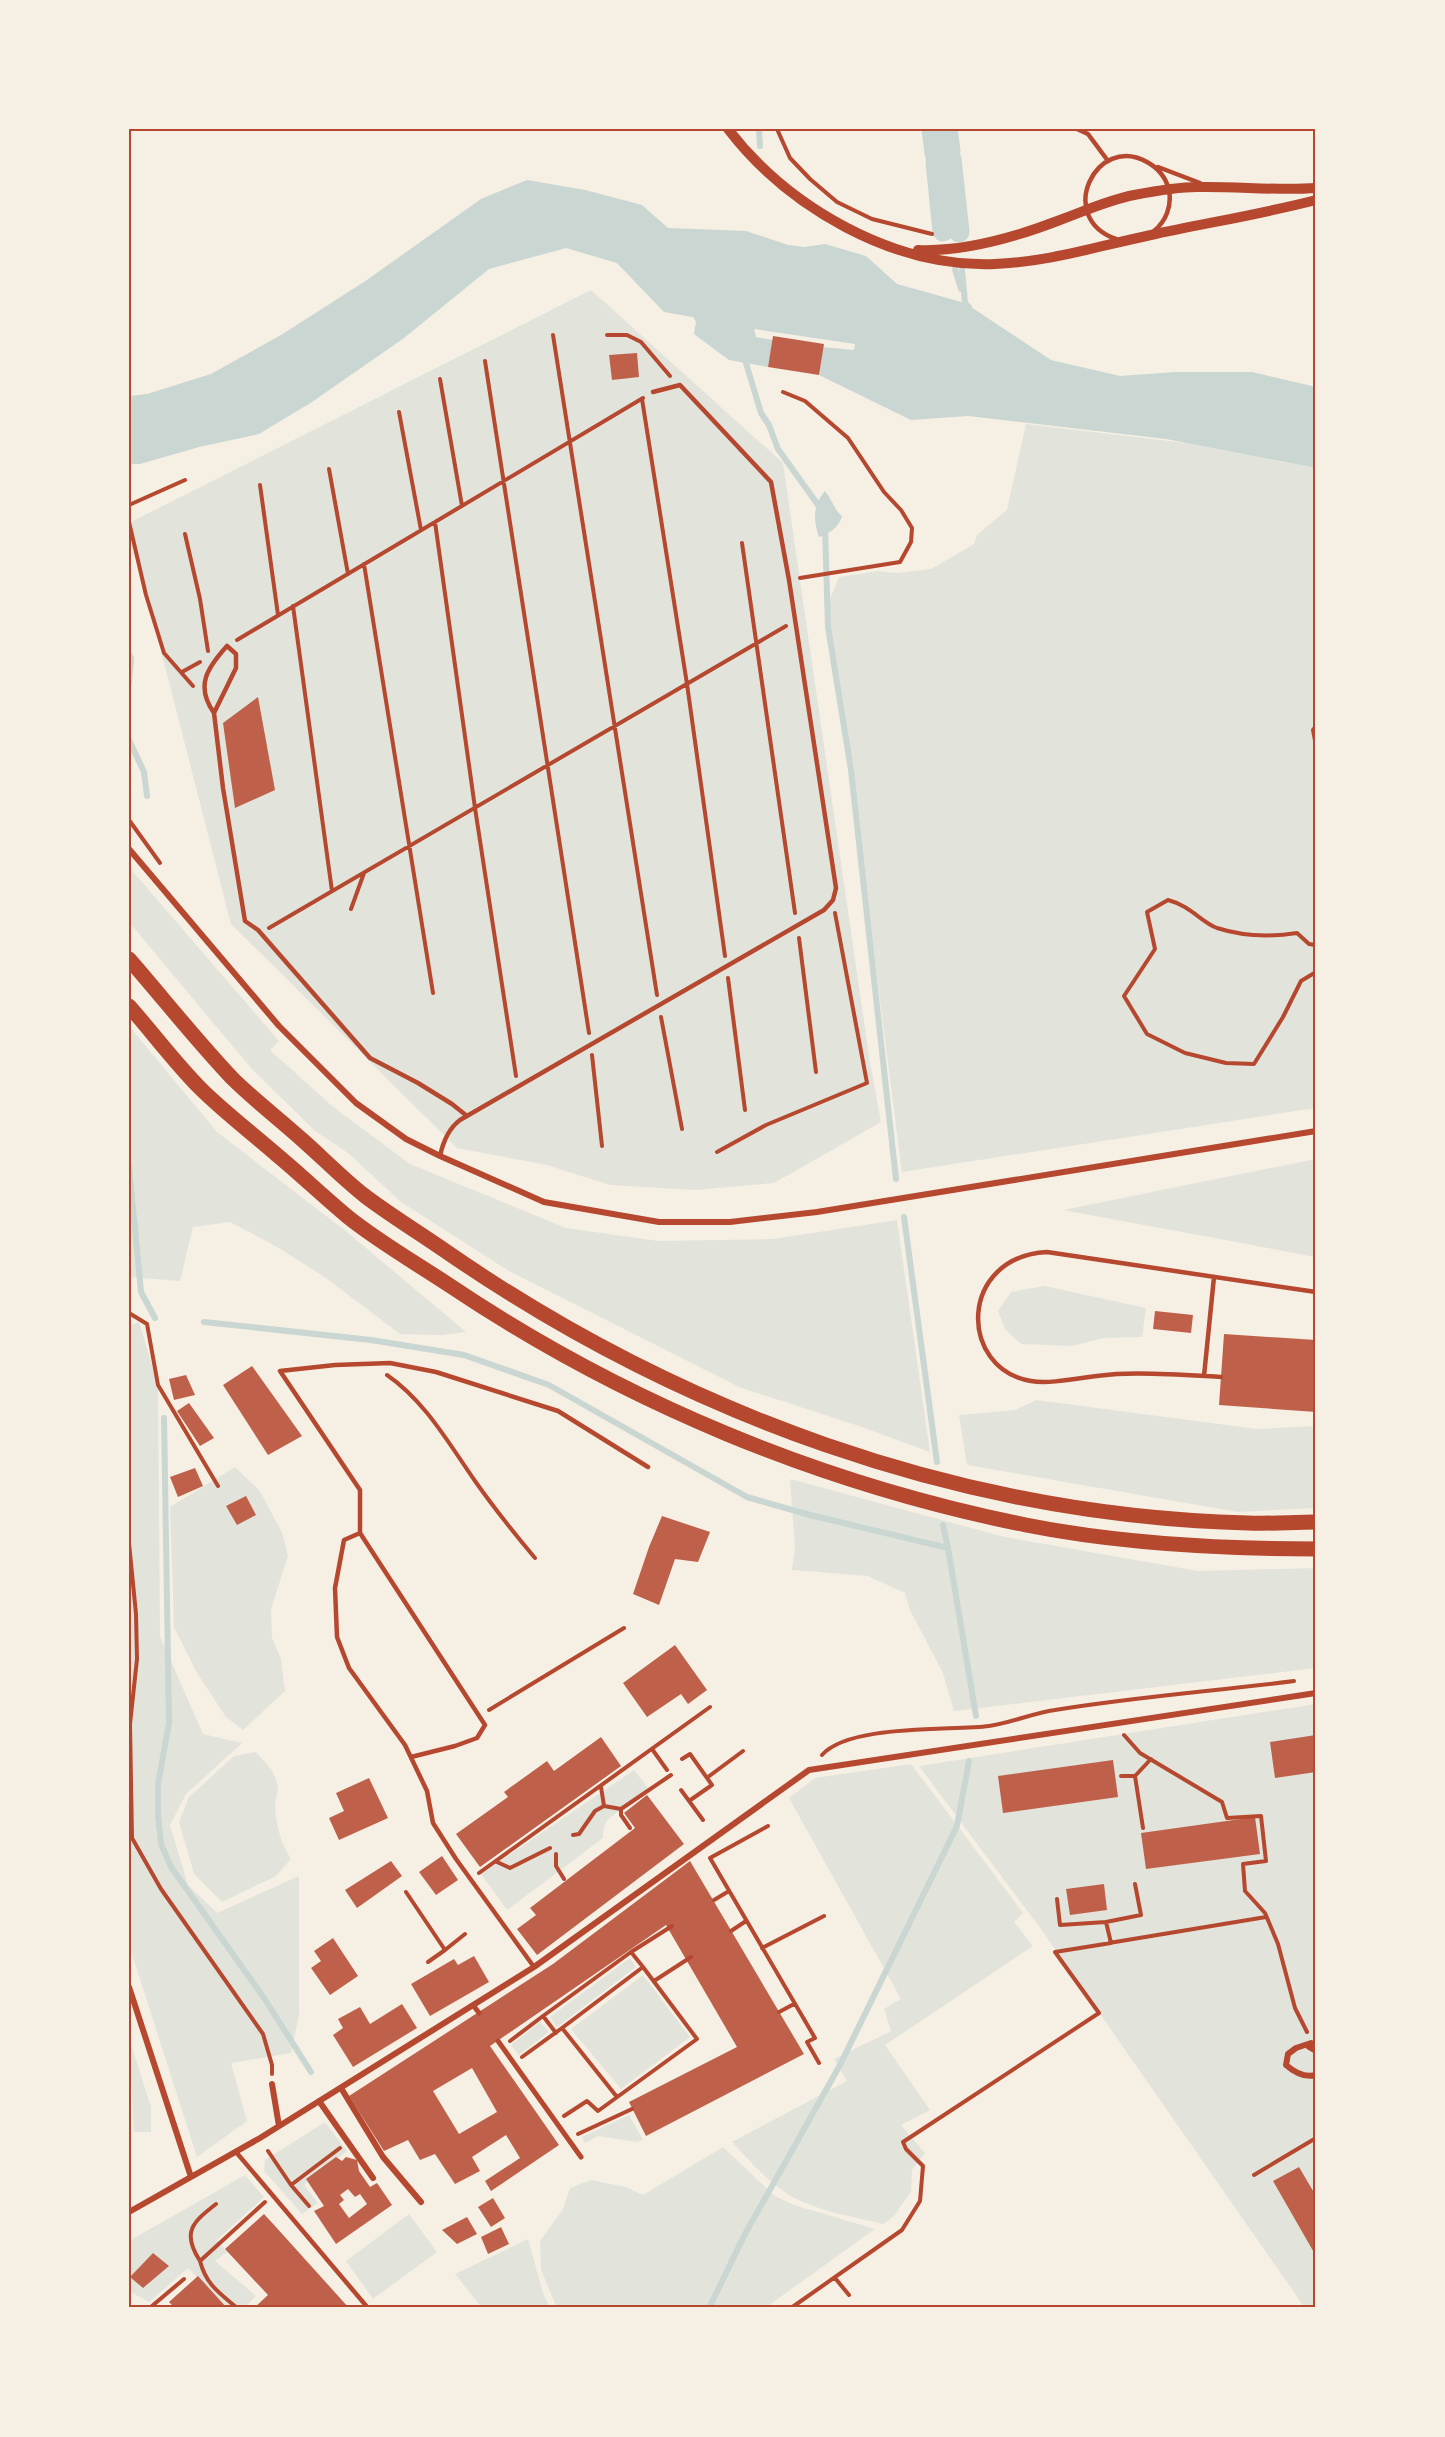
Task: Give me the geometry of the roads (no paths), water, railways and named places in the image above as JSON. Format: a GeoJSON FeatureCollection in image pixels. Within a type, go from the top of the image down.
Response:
{"type":"FeatureCollection","features":[{"type":"Feature","properties":{"kind":"main road"},"geometry":{"type":"LineString","coordinates":[[129,959],[233,1078],[365,1196],[494,1285],[602,1348],[666,1380],[735,1411],[864,1458],[1017,1497],[1178,1519],[1250,1523],[1316,1522]]}},
{"type":"Feature","properties":{"kind":"main road"},"geometry":{"type":"LineString","coordinates":[[129,1006],[200,1088],[351,1219],[472,1300],[566,1357],[673,1410],[745,1442],[880,1489],[1029,1526],[1185,1546],[1316,1549]]}},
{"type":"Feature","properties":{"kind":"street"},"geometry":{"type":"LineString","coordinates":[[728,129],[765,171],[801,201],[841,225],[896,248],[938,259],[988,264],[1044,259],[1316,200]]}},
{"type":"Feature","properties":{"kind":"street"},"geometry":{"type":"LineString","coordinates":[[896,248],[935,250],[978,244],[1049,224],[1121,197],[1168,189],[1316,188]]}},
{"type":"Feature","properties":{"kind":"street"},"geometry":{"type":"LineString","coordinates":[[129,849],[279,1026],[356,1102],[406,1139],[544,1202],[658,1222],[729,1222],[817,1212],[1316,1131]]}},
{"type":"Feature","properties":{"kind":"street"},"geometry":{"type":"LineString","coordinates":[[129,2212],[279,2126],[534,1967],[809,1770],[1316,1693]]}},
{"type":"Feature","properties":{"kind":"street"},"geometry":{"type":"LineString","coordinates":[[129,1987],[192,2177]]}},
{"type":"Feature","properties":{"kind":"street"},"geometry":{"type":"LineString","coordinates":[[473,2005],[479,2013]]}},
{"type":"Feature","properties":{"kind":"street"},"geometry":{"type":"LineString","coordinates":[[498,2041],[581,2157]]}},
{"type":"Feature","properties":{"kind":"street"},"geometry":{"type":"LineString","coordinates":[[1316,2051],[1309,2047],[1311,2043],[1296,2048],[1288,2054],[1286,2065],[1294,2072],[1310,2077],[1316,2075]]}},
{"type":"Feature","properties":{"kind":"street"},"geometry":{"type":"LineString","coordinates":[[272,2084],[279,2126]]}},
{"type":"Feature","properties":{"kind":"street"},"geometry":{"type":"LineString","coordinates":[[341,2088],[383,2157],[421,2202]]}},
{"type":"Feature","properties":{"kind":"street"},"geometry":{"type":"LineString","coordinates":[[319,2101],[373,2178]]}},
{"type":"Feature","properties":{"kind":"lane"},"geometry":{"type":"LineString","coordinates":[[1077,129],[1088,134],[1108,161]]}},
{"type":"Feature","properties":{"kind":"lane"},"geometry":{"type":"LineString","coordinates":[[1125,241],[1098,230],[1086,209],[1085,198],[1088,183],[1096,170],[1108,161],[1131,157],[1187,180],[1218,187]]}},
{"type":"Feature","properties":{"kind":"lane"},"geometry":{"type":"LineString","coordinates":[[1147,236],[1158,228],[1164,219],[1169,203],[1168,189],[1162,174],[1152,165]]}},
{"type":"Feature","properties":{"kind":"lane"},"geometry":{"type":"LineString","coordinates":[[440,1156],[443,1142],[453,1126],[467,1116],[824,910],[833,900],[836,888],[789,580],[771,482],[680,385],[653,392]]}},
{"type":"Feature","properties":{"kind":"lane"},"geometry":{"type":"LineString","coordinates":[[214,713],[236,668],[236,654],[227,646],[212,663],[205,677],[206,701],[214,713],[223,788],[246,921],[261,933],[370,1058],[418,1083],[467,1116]]}},
{"type":"Feature","properties":{"kind":"lane"},"geometry":{"type":"LineString","coordinates":[[1221,1377],[1119,1374],[1083,1376],[1052,1382],[1029,1381],[1008,1372],[987,1351],[980,1334],[978,1316],[982,1294],[995,1274],[1014,1259],[1030,1253],[1047,1252],[1316,1292]]}},
{"type":"Feature","properties":{"kind":"lane"},"geometry":{"type":"LineString","coordinates":[[1204,1376],[1214,1277]]}},
{"type":"Feature","properties":{"kind":"lane"},"geometry":{"type":"LineString","coordinates":[[411,1758],[477,1738],[485,1725],[360,1533],[360,1490],[280,1371],[335,1365],[390,1363],[436,1372],[558,1410],[648,1467]]}},
{"type":"Feature","properties":{"kind":"lane"},"geometry":{"type":"LineString","coordinates":[[360,1533],[344,1540],[335,1588],[337,1637],[349,1668],[405,1745],[427,1791],[433,1823],[470,1879],[534,1967]]}},
{"type":"Feature","properties":{"kind":"lane"},"geometry":{"type":"LineString","coordinates":[[236,2152],[368,2308]]}},
{"type":"Feature","properties":{"kind":"waterway"},"geometry":{"type":"LineString","coordinates":[[759,129],[760,146]]}},
{"type":"Feature","properties":{"kind":"waterway"},"geometry":{"type":"LineString","coordinates":[[932,129],[935,153]]}},
{"type":"Feature","properties":{"kind":"waterway"},"geometry":{"type":"LineString","coordinates":[[947,129],[950,151]]}},
{"type":"Feature","properties":{"kind":"waterway"},"geometry":{"type":"LineString","coordinates":[[951,159],[959,232]]}},
{"type":"Feature","properties":{"kind":"waterway"},"geometry":{"type":"LineString","coordinates":[[936,162],[943,231]]}},
{"type":"Feature","properties":{"kind":"waterway"},"geometry":{"type":"LineString","coordinates":[[955,269],[961,289]]}},
{"type":"Feature","properties":{"kind":"waterway"},"geometry":{"type":"LineString","coordinates":[[962,270],[965,303],[969,307]]}},
{"type":"Feature","properties":{"kind":"waterway"},"geometry":{"type":"LineString","coordinates":[[746,356],[761,413],[769,425],[778,449],[821,509]]}},
{"type":"Feature","properties":{"kind":"waterway"},"geometry":{"type":"LineString","coordinates":[[825,527],[828,627],[851,770],[896,1179]]}},
{"type":"Feature","properties":{"kind":"waterway"},"geometry":{"type":"LineString","coordinates":[[129,654],[131,658],[129,683]]}},
{"type":"Feature","properties":{"kind":"waterway"},"geometry":{"type":"LineString","coordinates":[[129,740],[144,772],[147,796]]}},
{"type":"Feature","properties":{"kind":"waterway"},"geometry":{"type":"LineString","coordinates":[[129,1166],[141,1292],[155,1318]]}},
{"type":"Feature","properties":{"kind":"waterway"},"geometry":{"type":"LineString","coordinates":[[904,1217],[937,1462]]}},
{"type":"Feature","properties":{"kind":"waterway"},"geometry":{"type":"LineString","coordinates":[[204,1322],[371,1340],[464,1355],[549,1385],[747,1497],[810,1515],[948,1548],[976,1716]]}},
{"type":"Feature","properties":{"kind":"waterway"},"geometry":{"type":"LineString","coordinates":[[164,1418],[169,1723],[158,1784],[161,1844],[171,1867],[264,1998],[311,2072]]}},
{"type":"Feature","properties":{"kind":"waterway"},"geometry":{"type":"LineString","coordinates":[[943,1525],[948,1548]]}},
{"type":"Feature","properties":{"kind":"waterway"},"geometry":{"type":"LineString","coordinates":[[709,2308],[745,2234],[840,2065],[957,1826],[969,1761]]}}]}
